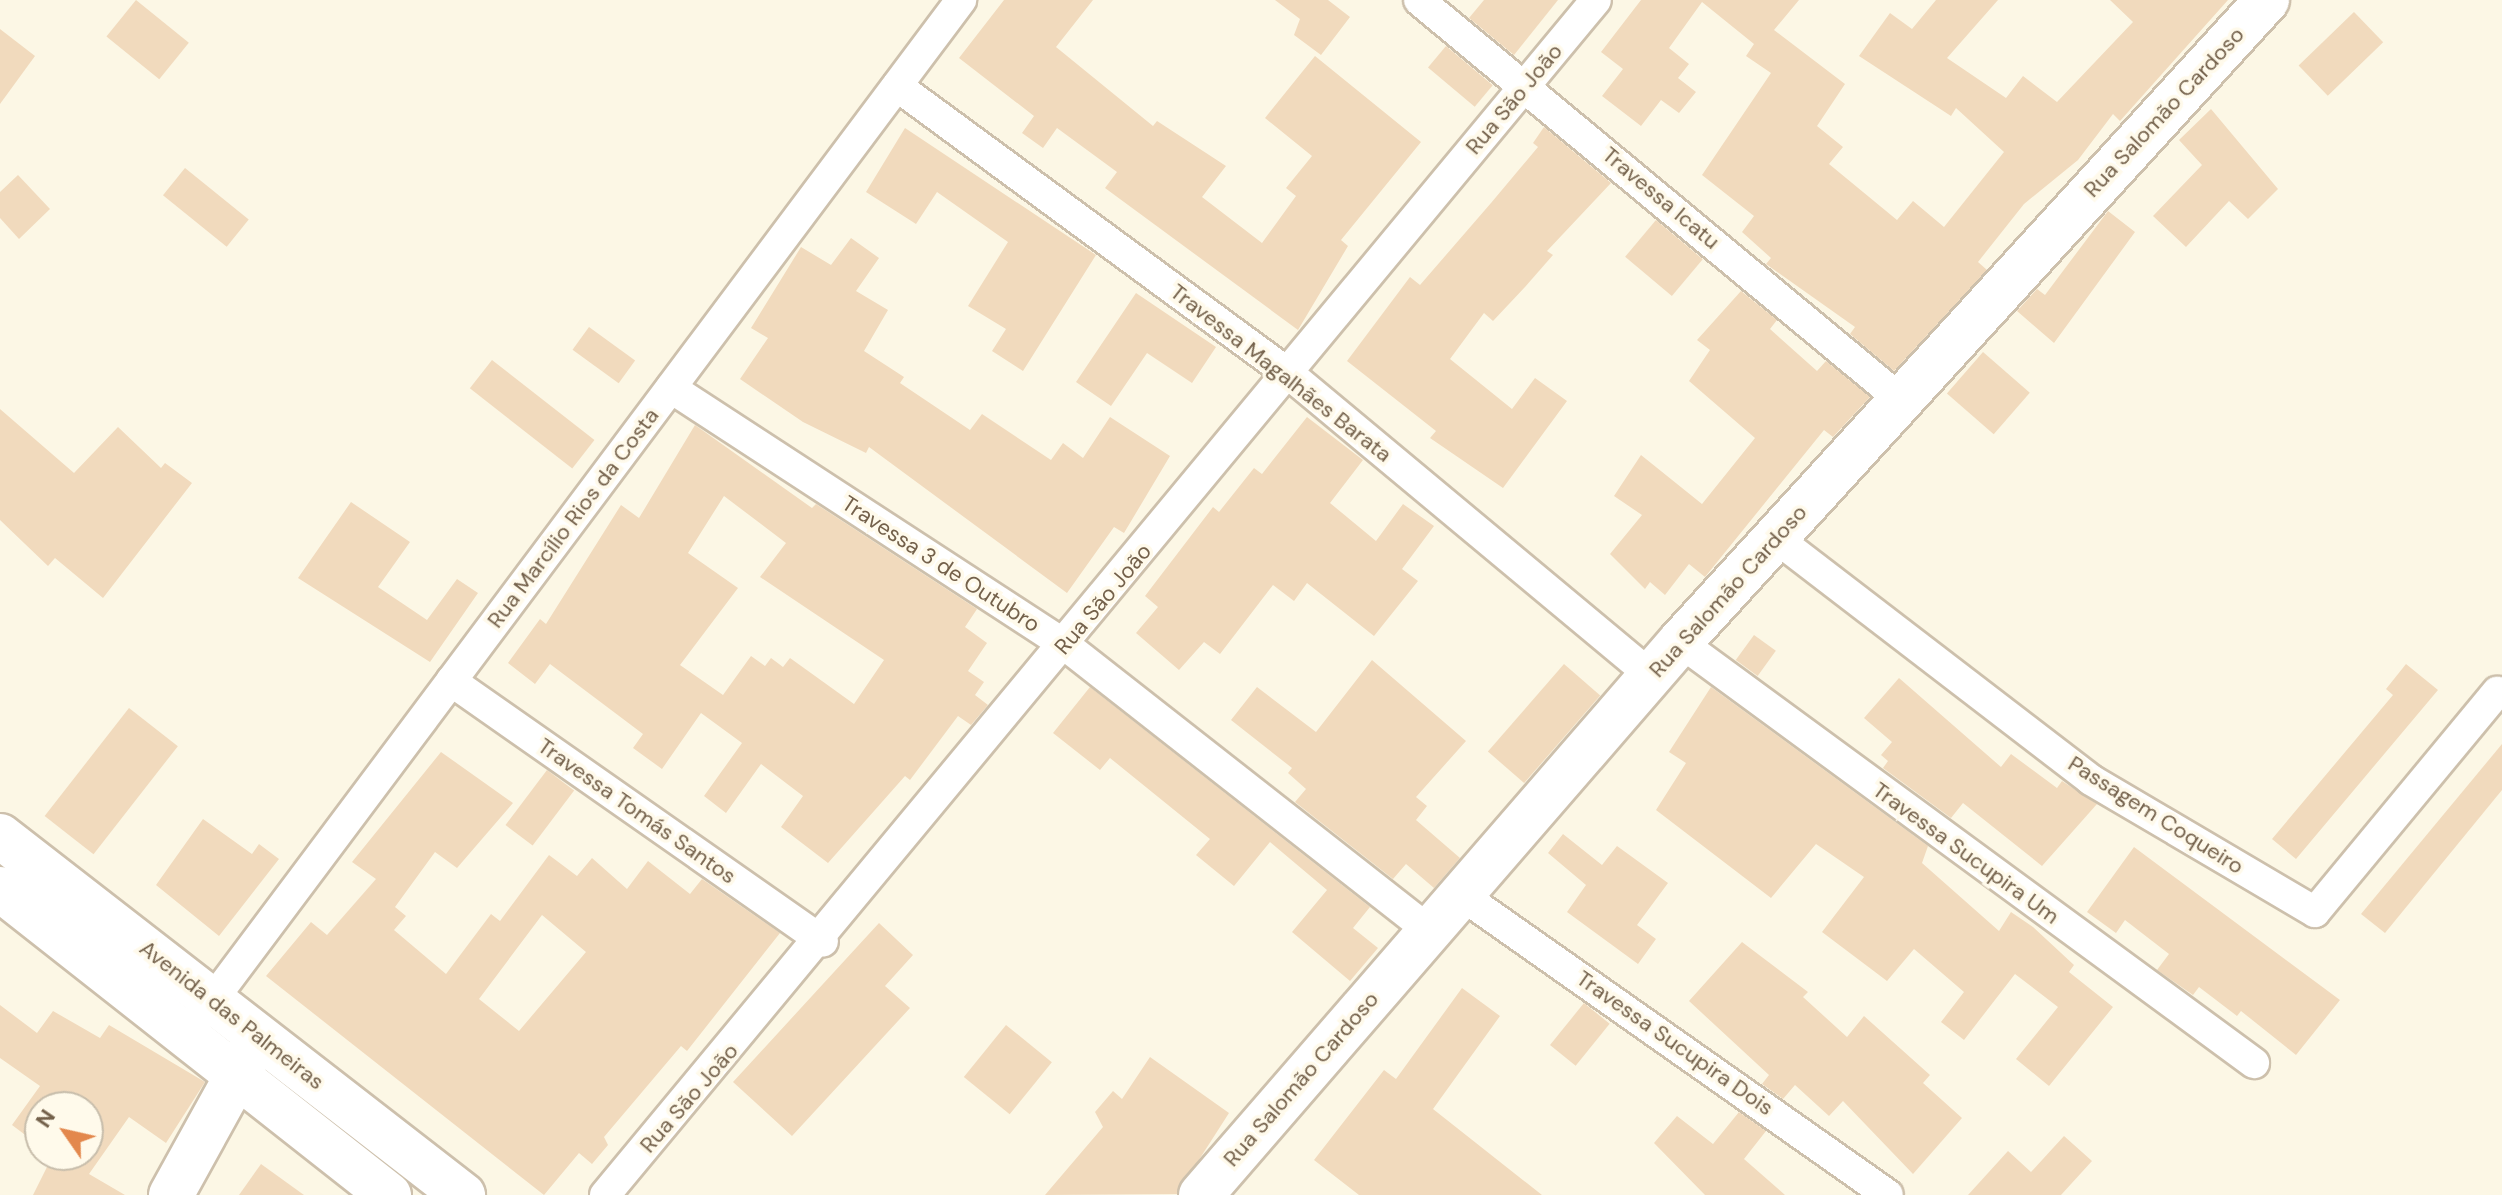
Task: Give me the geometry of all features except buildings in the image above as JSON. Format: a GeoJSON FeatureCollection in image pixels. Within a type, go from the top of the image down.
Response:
{"type":"FeatureCollection","features":[{"type":"Feature","properties":{"kind":"street","name":"Rua Marcílio Rios da Costa"},"geometry":{"type":"LineString","coordinates":[[185,1035],[961,0]]}},
{"type":"Feature","properties":{"kind":"street","name":"Travessa Icatu"},"geometry":{"type":"LineString","coordinates":[[1419,0],[1526,84],[1900,399]]}},
{"type":"Feature","properties":{"kind":"street","name":"Rua São João"},"geometry":{"type":"LineString","coordinates":[[605,1195],[823,941],[1596,0]]}},
{"type":"Feature","properties":{"kind":"street","name":"Rua Salomão Cardoso"},"geometry":{"type":"LineString","coordinates":[[1201,1195],[1680,642],[2267,0]]}},
{"type":"Feature","properties":{"kind":"street","name":"Travessa Magalhães Barata"},"geometry":{"type":"LineString","coordinates":[[897,86],[1289,374],[1651,676]]}},
{"type":"Feature","properties":{"kind":"street","name":"Travessa 3 de Outubro"},"geometry":{"type":"LineString","coordinates":[[671,388],[1065,645],[1429,930]]}},
{"type":"Feature","properties":{"kind":"street","name":"Passagem Coqueiro"},"geometry":{"type":"LineString","coordinates":[[1776,538],[2091,780],[2315,912],[2497,692]]}},
{"type":"Feature","properties":{"kind":"street","name":"Travessa Sucupira Um"},"geometry":{"type":"LineString","coordinates":[[1680,642],[2254,1063]]}},
{"type":"Feature","properties":{"kind":"street","name":"Travessa Tomás Santos"},"geometry":{"type":"LineString","coordinates":[[451,681],[823,941]]}},
{"type":"Feature","properties":{"kind":"street","name":"Avenida das Palmeiras"},"geometry":{"type":"LineString","coordinates":[[0,836],[463,1195]]}},
{"type":"Feature","properties":{"kind":"street","name":"Avenida das Palmeiras"},"geometry":{"type":"LineString","coordinates":[[0,889],[389,1195]]}},
{"type":"Feature","properties":{"kind":"street","name":"Travessa Sucupira Dois"},"geometry":{"type":"LineString","coordinates":[[1460,894],[1888,1195]]}},
{"type":"Feature","properties":{"kind":"street"},"geometry":{"type":"LineString","coordinates":[[171,1195],[235,1074],[260,1037]]}}]}
